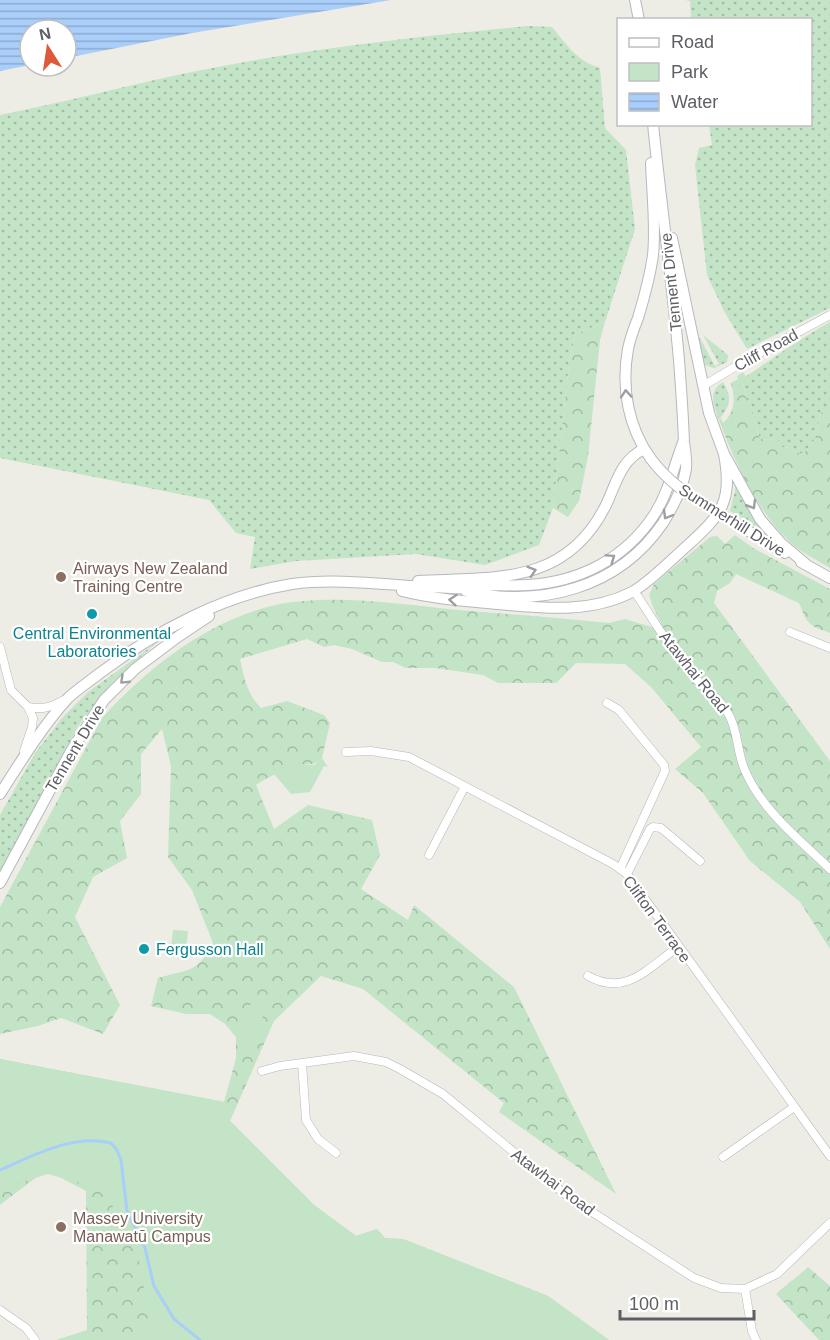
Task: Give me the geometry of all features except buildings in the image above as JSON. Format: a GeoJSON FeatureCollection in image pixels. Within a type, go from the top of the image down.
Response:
{"type":"FeatureCollection","features":[{"type":"Feature","properties":{"kind":"main road"},"geometry":{"type":"LineString","coordinates":[[635,0],[639,18]]}},
{"type":"Feature","properties":{"kind":"main road","name":"Tennent Drive"},"geometry":{"type":"LineString","coordinates":[[0,794],[21,760],[70,697],[114,663],[153,638],[239,597],[294,584],[369,584],[453,589],[490,597],[535,597],[580,588],[600,579],[620,567],[648,543],[668,516],[683,481],[686,467],[685,423],[677,336],[652,126]]}},
{"type":"Feature","properties":{"kind":"main road","name":"Summerhill Drive"},"geometry":{"type":"LineString","coordinates":[[652,126],[653,252],[648,286],[628,348],[626,376],[626,401],[633,426],[644,449],[671,482],[830,578]]}},
{"type":"Feature","properties":{"kind":"main road"},"geometry":{"type":"LineString","coordinates":[[658,169],[709,413],[724,454],[760,519],[781,543],[807,565]]}},
{"type":"Feature","properties":{"kind":"main road"},"geometry":{"type":"LineString","coordinates":[[369,584],[508,577],[531,572],[552,563],[575,548],[595,524],[607,504],[623,465],[644,449]]}},
{"type":"Feature","properties":{"kind":"main road"},"geometry":{"type":"LineString","coordinates":[[369,584],[435,599],[558,608],[596,605],[634,591],[704,530],[719,513],[726,493],[727,475],[724,454]]}},
{"type":"Feature","properties":{"kind":"main road","name":"Tennent Drive"},"geometry":{"type":"LineString","coordinates":[[0,883],[82,732],[105,699],[123,680],[162,647],[239,597]]}},
{"type":"Feature","properties":{"kind":"street","name":"Cliff Road"},"geometry":{"type":"LineString","coordinates":[[703,386],[830,315]]}},
{"type":"Feature","properties":{"kind":"street","name":"Atawhai Road"},"geometry":{"type":"LineString","coordinates":[[634,591],[664,640],[695,679],[720,702],[730,716],[744,768],[757,792],[780,820],[830,869]]}},
{"type":"Feature","properties":{"kind":"street"},"geometry":{"type":"LineString","coordinates":[[790,632],[830,648]]}},
{"type":"Feature","properties":{"kind":"street"},"geometry":{"type":"LineString","coordinates":[[0,647],[11,690],[28,707],[33,718],[21,760]]}},
{"type":"Feature","properties":{"kind":"street"},"geometry":{"type":"LineString","coordinates":[[28,707],[48,708],[70,697]]}},
{"type":"Feature","properties":{"kind":"street"},"geometry":{"type":"LineString","coordinates":[[607,703],[619,710],[663,765],[665,771],[624,872]]}},
{"type":"Feature","properties":{"kind":"street","name":"Clifton Terrace"},"geometry":{"type":"LineString","coordinates":[[346,752],[371,751],[409,757],[624,872],[830,1156]]}},
{"type":"Feature","properties":{"kind":"street"},"geometry":{"type":"LineString","coordinates":[[429,855],[464,788]]}},
{"type":"Feature","properties":{"kind":"street"},"geometry":{"type":"LineString","coordinates":[[624,872],[653,827],[661,828],[700,861]]}},
{"type":"Feature","properties":{"kind":"street"},"geometry":{"type":"LineString","coordinates":[[588,976],[604,984],[613,985],[628,981],[678,947]]}},
{"type":"Feature","properties":{"kind":"street","name":"Atawhai Road"},"geometry":{"type":"LineString","coordinates":[[262,1071],[354,1056],[378,1060],[400,1069],[443,1094],[566,1195],[694,1278],[722,1288],[745,1289]]}},
{"type":"Feature","properties":{"kind":"street"},"geometry":{"type":"LineString","coordinates":[[302,1063],[306,1120],[318,1139],[336,1153]]}},
{"type":"Feature","properties":{"kind":"street"},"geometry":{"type":"LineString","coordinates":[[723,1156],[794,1107]]}},
{"type":"Feature","properties":{"kind":"street"},"geometry":{"type":"LineString","coordinates":[[756,1340],[752,1331],[745,1289],[777,1275],[830,1223]]}},
{"type":"Feature","properties":{"kind":"street"},"geometry":{"type":"LineString","coordinates":[[0,1310],[26,1328],[35,1340]]}},
{"type":"Feature","properties":{"kind":"green space"},"geometry":{"type":"Polygon","coordinates":[[[685,0],[830,0],[830,308],[747,349],[724,311],[707,275],[695,165],[699,148],[712,145],[709,126],[812,126],[812,18],[691,18],[690,1],[685,0]]]}},
{"type":"Feature","properties":{"kind":"green space"},"geometry":{"type":"Polygon","coordinates":[[[528,26],[552,27],[579,57],[600,68],[605,128],[626,150],[635,229],[605,322],[576,334],[570,356],[553,508],[539,545],[485,565],[416,554],[296,561],[250,569],[255,537],[236,533],[209,500],[0,458],[0,115],[225,65],[311,51],[528,26]]]}},
{"type":"Feature","properties":{"kind":"green space"},"geometry":{"type":"Polygon","coordinates":[[[605,322],[600,340],[588,456],[579,501],[568,517],[553,508],[570,356],[576,334],[605,322]]]}},
{"type":"Feature","properties":{"kind":"green space"},"geometry":{"type":"Polygon","coordinates":[[[830,322],[830,406],[821,413],[815,438],[804,453],[796,453],[792,448],[782,447],[777,440],[760,439],[742,379],[830,322]]]}},
{"type":"Feature","properties":{"kind":"green space"},"geometry":{"type":"Polygon","coordinates":[[[696,331],[715,366],[719,364],[703,335],[728,355],[727,362],[714,368],[705,365],[696,331]]]}},
{"type":"Feature","properties":{"kind":"green space"},"geometry":{"type":"Polygon","coordinates":[[[743,372],[746,377],[742,380],[747,401],[750,402],[760,439],[777,440],[782,447],[792,448],[796,453],[804,453],[815,438],[821,413],[830,406],[830,568],[795,547],[779,530],[757,501],[732,454],[719,420],[721,418],[723,423],[730,414],[734,399],[731,383],[743,372]]]}},
{"type":"Feature","properties":{"kind":"green space"},"geometry":{"type":"Polygon","coordinates":[[[723,382],[729,402],[719,420],[713,394],[723,382]]]}},
{"type":"Feature","properties":{"kind":"green space"},"geometry":{"type":"Polygon","coordinates":[[[735,480],[768,533],[730,511],[735,480]]]}},
{"type":"Feature","properties":{"kind":"green space"},"geometry":{"type":"Polygon","coordinates":[[[735,535],[753,548],[830,589],[830,633],[810,623],[799,603],[736,574],[730,583],[717,591],[714,603],[830,761],[830,949],[800,902],[750,861],[703,793],[675,769],[701,747],[651,687],[625,664],[576,663],[556,683],[498,683],[483,675],[435,668],[406,668],[393,662],[382,662],[352,649],[334,645],[324,647],[307,639],[240,659],[249,691],[261,708],[287,701],[324,715],[330,723],[322,758],[319,761],[285,770],[256,785],[274,829],[308,805],[372,820],[380,855],[361,889],[408,920],[414,905],[514,987],[616,1194],[499,1112],[504,1103],[363,989],[321,976],[274,1021],[230,1121],[314,1205],[356,1236],[377,1229],[385,1238],[403,1239],[548,1296],[609,1340],[56,1340],[87,1330],[86,1191],[46,1170],[0,1205],[0,1059],[224,1102],[236,1058],[236,1037],[225,1024],[210,1014],[186,1014],[151,1006],[158,978],[191,969],[202,960],[213,943],[192,890],[168,857],[171,766],[162,729],[141,754],[141,794],[120,821],[127,858],[93,877],[75,917],[120,1005],[103,1034],[61,1018],[38,1026],[0,1034],[0,907],[102,718],[157,666],[198,637],[243,615],[289,603],[312,600],[387,602],[609,623],[625,619],[655,628],[661,623],[649,595],[654,584],[710,537],[717,536],[725,544],[735,535]]]}},
{"type":"Feature","properties":{"kind":"green space"},"geometry":{"type":"Polygon","coordinates":[[[156,643],[111,684],[79,725],[0,874],[0,815],[35,753],[62,718],[88,692],[156,643]]]}},
{"type":"Feature","properties":{"kind":"green space"},"geometry":{"type":"Polygon","coordinates":[[[322,758],[328,767],[324,766],[310,792],[291,794],[274,774],[299,764],[314,765],[322,758]]]}},
{"type":"Feature","properties":{"kind":"green space"},"geometry":{"type":"Polygon","coordinates":[[[173,930],[188,931],[185,958],[170,956],[173,930]]]}},
{"type":"Feature","properties":{"kind":"green space"},"geometry":{"type":"Polygon","coordinates":[[[251,1003],[266,1008],[254,1040],[240,1035],[251,1003]]]}},
{"type":"Feature","properties":{"kind":"green space"},"geometry":{"type":"Polygon","coordinates":[[[0,1059],[225,1102],[230,1121],[314,1205],[356,1236],[377,1229],[385,1238],[403,1239],[548,1296],[609,1340],[152,1340],[140,1263],[105,1190],[48,1174],[0,1189],[0,1059]]]}},
{"type":"Feature","properties":{"kind":"green space"},"geometry":{"type":"Polygon","coordinates":[[[808,1267],[830,1286],[830,1340],[819,1340],[776,1294],[808,1267]]]}},
{"type":"Feature","properties":{"kind":"water"},"geometry":{"type":"Polygon","coordinates":[[[0,0],[391,0],[192,33],[78,56],[78,18],[18,18],[18,67],[0,71],[0,0]]]}},
{"type":"Feature","properties":{"kind":"waterway"},"geometry":{"type":"LineString","coordinates":[[0,1170],[40,1152],[68,1144],[82,1141],[111,1143],[121,1160],[127,1211],[145,1248],[154,1286],[174,1319],[200,1340]]}},
{"type":"Feature","properties":{"kind":"place","name":"Airways New Zealand Training Centre"},"geometry":{"type":"Point","coordinates":[61,577]}},
{"type":"Feature","properties":{"kind":"place","name":"Central Environmental Laboratories"},"geometry":{"type":"Point","coordinates":[92,614]}},
{"type":"Feature","properties":{"kind":"place","name":"Fergusson Hall"},"geometry":{"type":"Point","coordinates":[144,949]}},
{"type":"Feature","properties":{"kind":"place","name":"Massey University Manawatū Campus"},"geometry":{"type":"Point","coordinates":[61,1227]}}]}
